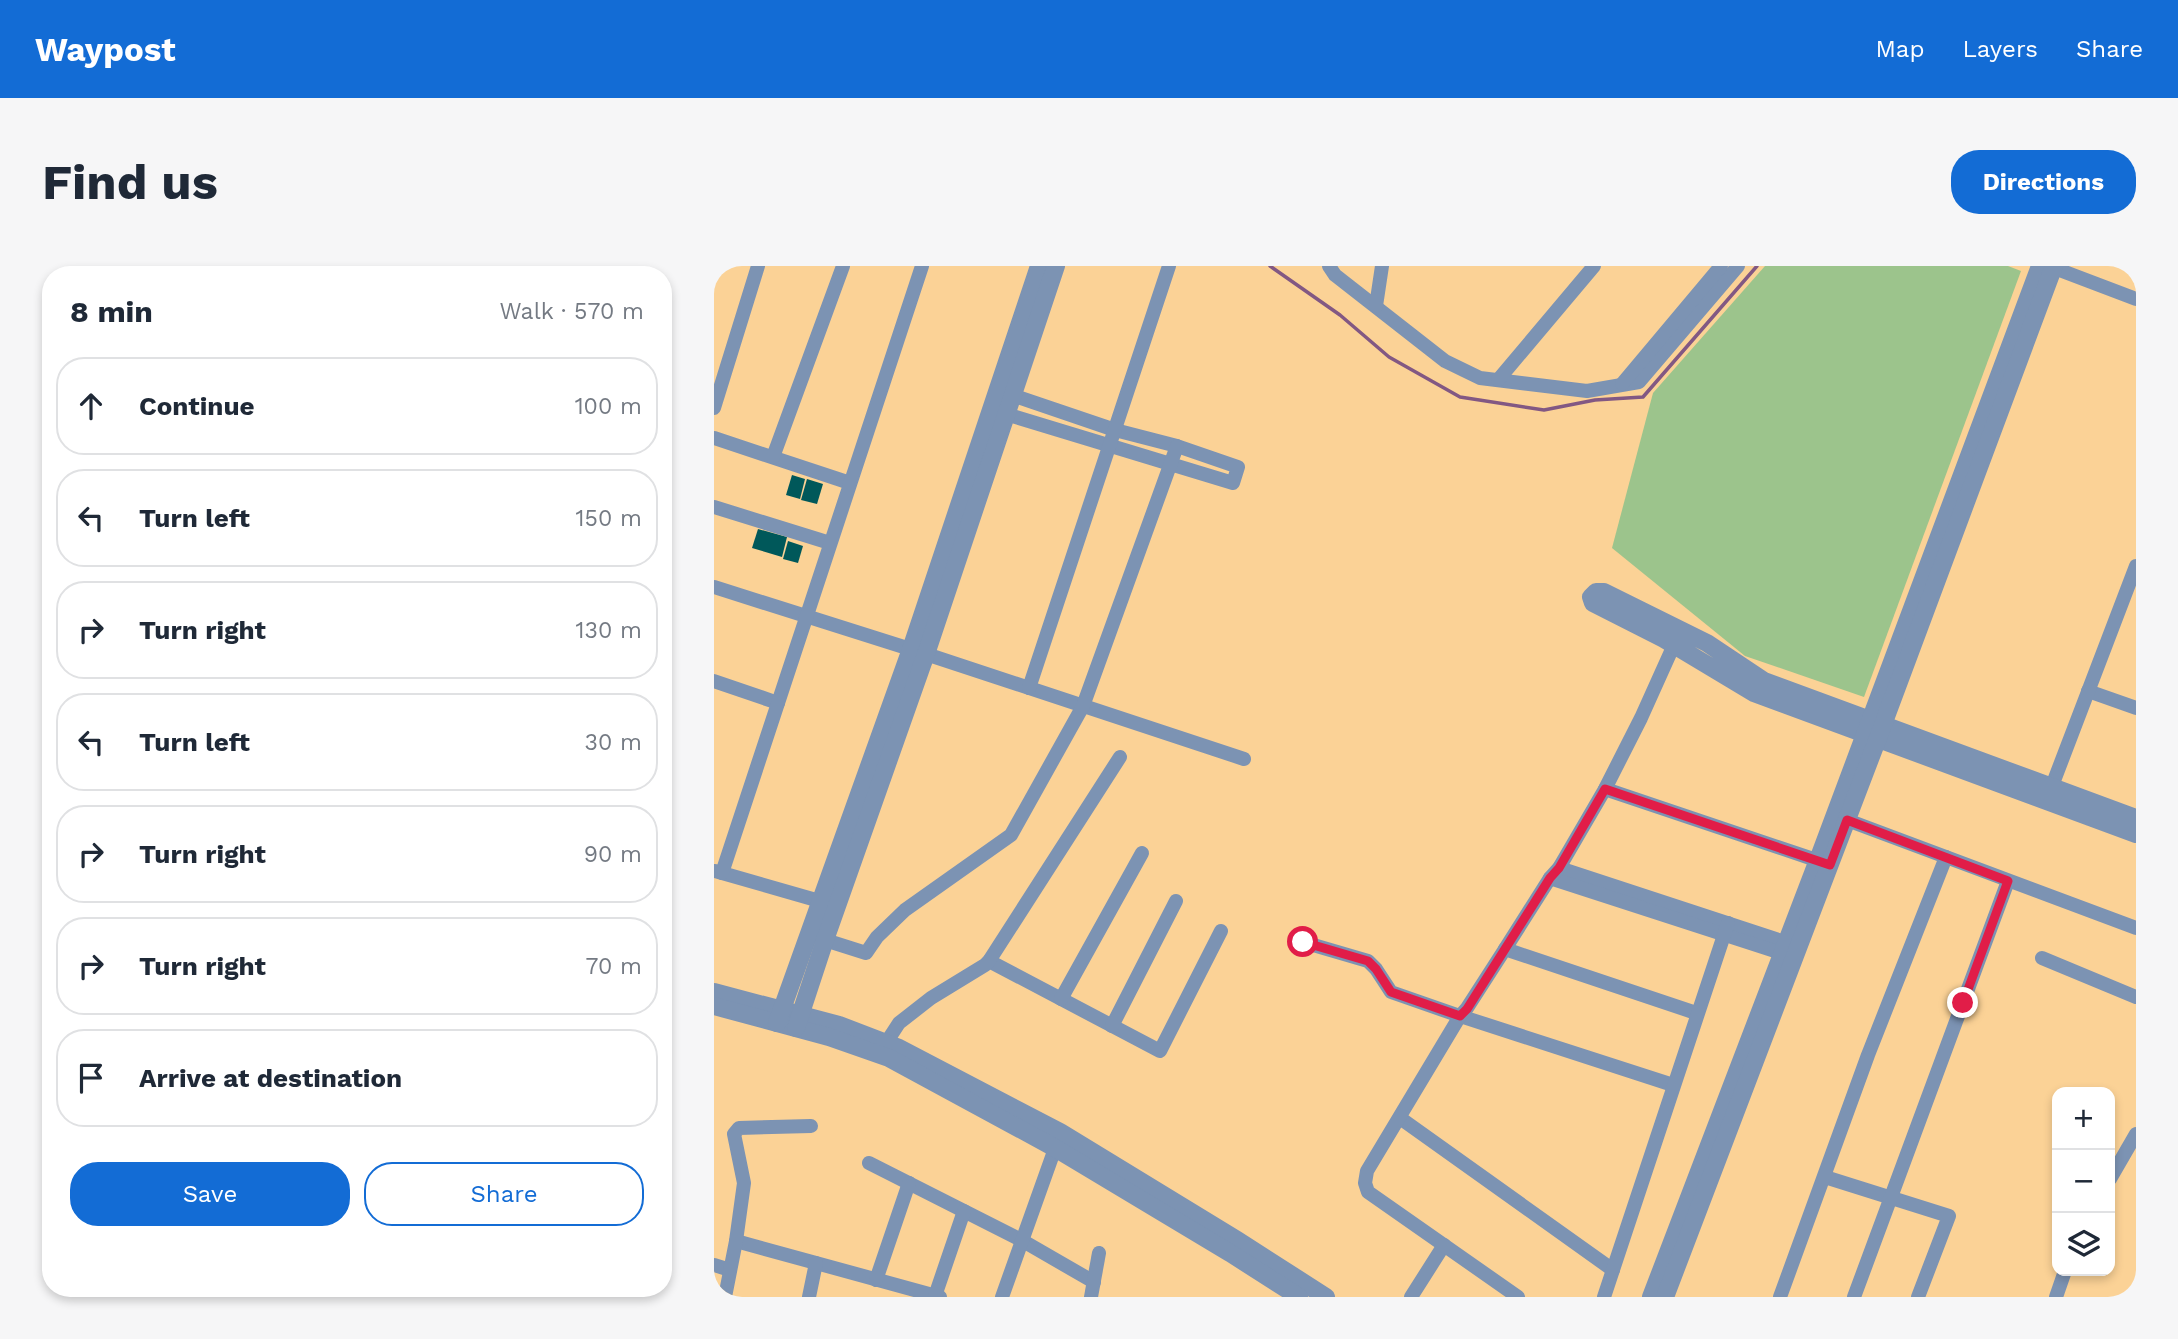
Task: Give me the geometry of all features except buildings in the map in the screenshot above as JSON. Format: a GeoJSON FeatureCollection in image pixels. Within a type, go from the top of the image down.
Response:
{"type":"FeatureCollection","features":[{"type":"Feature","properties":{"kind":"street"},"geometry":{"type":"LineString","coordinates":[[714,408],[758,266]]}},
{"type":"Feature","properties":{"kind":"street"},"geometry":{"type":"LineString","coordinates":[[773,457],[843,266]]}},
{"type":"Feature","properties":{"kind":"street"},"geometry":{"type":"LineString","coordinates":[[829,904],[718,872],[778,703],[922,266]]}},
{"type":"Feature","properties":{"kind":"street"},"geometry":{"type":"LineString","coordinates":[[1005,392],[1039,266]]}},
{"type":"Feature","properties":{"kind":"street"},"geometry":{"type":"LineString","coordinates":[[778,1016],[829,904],[919,651],[1005,392],[1055,266]]}},
{"type":"Feature","properties":{"kind":"street"},"geometry":{"type":"LineString","coordinates":[[1029,688],[1169,266]]}},
{"type":"Feature","properties":{"kind":"street"},"geometry":{"type":"LineString","coordinates":[[1329,266],[1335,275],[1445,361],[1480,378],[1587,391],[1639,382],[1738,266]]}},
{"type":"Feature","properties":{"kind":"street"},"geometry":{"type":"LineString","coordinates":[[1376,306],[1382,266]]}},
{"type":"Feature","properties":{"kind":"street"},"geometry":{"type":"LineString","coordinates":[[1498,380],[1594,266]]}},
{"type":"Feature","properties":{"kind":"street"},"geometry":{"type":"LineString","coordinates":[[1622,384],[1721,266]]}},
{"type":"Feature","properties":{"kind":"street"},"geometry":{"type":"LineString","coordinates":[[1665,1297],[1791,950],[2049,266],[2136,299]]}},
{"type":"Feature","properties":{"kind":"street"},"geometry":{"type":"LineString","coordinates":[[998,412],[1233,482],[1238,467],[1177,446],[1115,430],[1005,392]]}},
{"type":"Feature","properties":{"kind":"street"},"geometry":{"type":"LineString","coordinates":[[714,438],[850,483]]}},
{"type":"Feature","properties":{"kind":"street"},"geometry":{"type":"LineString","coordinates":[[825,940],[866,953],[877,937],[905,910],[1011,835],[1083,706],[1177,446]]}},
{"type":"Feature","properties":{"kind":"street"},"geometry":{"type":"LineString","coordinates":[[714,507],[830,543]]}},
{"type":"Feature","properties":{"kind":"street"},"geometry":{"type":"LineString","coordinates":[[2052,786],[2136,566]]}},
{"type":"Feature","properties":{"kind":"street"},"geometry":{"type":"LineString","coordinates":[[714,587],[919,651],[1244,760]]}},
{"type":"Feature","properties":{"kind":"street"},"geometry":{"type":"LineString","coordinates":[[1518,1297],[1368,1192],[1364,1183],[1367,1171],[1460,1016],[1555,873],[1605,789],[1641,718],[1677,637],[1707,643],[1755,677],[1874,729],[2136,834]]}},
{"type":"Feature","properties":{"kind":"street"},"geometry":{"type":"LineString","coordinates":[[714,681],[778,703]]}},
{"type":"Feature","properties":{"kind":"street"},"geometry":{"type":"LineString","coordinates":[[2088,691],[2136,708]]}},
{"type":"Feature","properties":{"kind":"street"},"geometry":{"type":"LineString","coordinates":[[1874,729],[2052,786],[2136,818]]}},
{"type":"Feature","properties":{"kind":"street"},"geometry":{"type":"LineString","coordinates":[[1824,863],[1847,820],[1874,729]]}},
{"type":"Feature","properties":{"kind":"street"},"geometry":{"type":"LineString","coordinates":[[886,1043],[899,1023],[931,998],[989,961],[1120,757]]}},
{"type":"Feature","properties":{"kind":"street"},"geometry":{"type":"LineString","coordinates":[[1605,789],[1824,863]]}},
{"type":"Feature","properties":{"kind":"street"},"geometry":{"type":"LineString","coordinates":[[1847,820],[2136,928]]}},
{"type":"Feature","properties":{"kind":"street"},"geometry":{"type":"LineString","coordinates":[[1061,999],[1142,853]]}},
{"type":"Feature","properties":{"kind":"street"},"geometry":{"type":"LineString","coordinates":[[1780,1297],[1868,1055],[1946,857]]}},
{"type":"Feature","properties":{"kind":"street"},"geometry":{"type":"LineString","coordinates":[[1555,873],[1791,950]]}},
{"type":"Feature","properties":{"kind":"street"},"geometry":{"type":"LineString","coordinates":[[1854,1297],[2008,881]]}},
{"type":"Feature","properties":{"kind":"street"},"geometry":{"type":"LineString","coordinates":[[1112,1026],[1176,901]]}},
{"type":"Feature","properties":{"kind":"street"},"geometry":{"type":"LineString","coordinates":[[798,1021],[825,940],[829,904]]}},
{"type":"Feature","properties":{"kind":"street"},"geometry":{"type":"LineString","coordinates":[[1604,1297],[1726,929]]}},
{"type":"Feature","properties":{"kind":"street"},"geometry":{"type":"LineString","coordinates":[[989,961],[1160,1051],[1222,931]]}},
{"type":"Feature","properties":{"kind":"street"},"geometry":{"type":"LineString","coordinates":[[1303,942],[1368,961],[1391,992],[1673,1085]]}},
{"type":"Feature","properties":{"kind":"street"},"geometry":{"type":"LineString","coordinates":[[1506,949],[1696,1013]]}},
{"type":"Feature","properties":{"kind":"street"},"geometry":{"type":"LineString","coordinates":[[1651,1297],[1791,950]]}},
{"type":"Feature","properties":{"kind":"street"},"geometry":{"type":"LineString","coordinates":[[2042,958],[2136,997]]}},
{"type":"Feature","properties":{"kind":"street"},"geometry":{"type":"LineString","coordinates":[[714,992],[778,1016]]}},
{"type":"Feature","properties":{"kind":"street"},"geometry":{"type":"LineString","coordinates":[[714,1006],[798,1021],[839,1025],[899,1048],[1058,1140],[1234,1247],[1326,1297]]}},
{"type":"Feature","properties":{"kind":"street"},"geometry":{"type":"LineString","coordinates":[[798,1021],[829,1037],[889,1058],[1058,1140]]}},
{"type":"Feature","properties":{"kind":"street"},"geometry":{"type":"LineString","coordinates":[[1400,1118],[1613,1269]]}},
{"type":"Feature","properties":{"kind":"street"},"geometry":{"type":"LineString","coordinates":[[725,1297],[744,1183],[734,1134],[736,1130],[811,1126]]}},
{"type":"Feature","properties":{"kind":"street"},"geometry":{"type":"LineString","coordinates":[[2115,1170],[2136,1134]]}},
{"type":"Feature","properties":{"kind":"street"},"geometry":{"type":"LineString","coordinates":[[1002,1297],[1058,1140]]}},
{"type":"Feature","properties":{"kind":"street"},"geometry":{"type":"LineString","coordinates":[[869,1163],[1023,1241],[1094,1282]]}},
{"type":"Feature","properties":{"kind":"street"},"geometry":{"type":"LineString","coordinates":[[1825,1177],[1949,1216],[1918,1297]]}},
{"type":"Feature","properties":{"kind":"street"},"geometry":{"type":"LineString","coordinates":[[876,1280],[909,1183]]}},
{"type":"Feature","properties":{"kind":"street"},"geometry":{"type":"LineString","coordinates":[[736,1241],[937,1296],[964,1211]]}},
{"type":"Feature","properties":{"kind":"street"},"geometry":{"type":"LineString","coordinates":[[1411,1297],[1444,1245]]}},
{"type":"Feature","properties":{"kind":"street"},"geometry":{"type":"LineString","coordinates":[[1234,1247],[1299,1297]]}},
{"type":"Feature","properties":{"kind":"street"},"geometry":{"type":"LineString","coordinates":[[1091,1297],[1099,1253]]}},
{"type":"Feature","properties":{"kind":"street"},"geometry":{"type":"LineString","coordinates":[[809,1297],[816,1263]]}},
{"type":"Feature","properties":{"kind":"street"},"geometry":{"type":"LineString","coordinates":[[714,1265],[730,1269]]}},
{"type":"Feature","properties":{"kind":"street"},"geometry":{"type":"LineString","coordinates":[[2056,1297],[2063,1276]]}},
{"type":"Feature","properties":{"kind":"green space"},"geometry":{"type":"Polygon","coordinates":[[[1765,266],[2008,266],[2021,271],[1864,697],[1745,656],[1612,548],[1653,393],[1765,266]]]}},
{"type":"Feature","properties":{"kind":"waterway"},"geometry":{"type":"LineString","coordinates":[[1270,266],[1340,315],[1389,357],[1460,397],[1544,410],[1595,400],[1643,397],[1757,266]]}},
{"type":"Feature","properties":{"kind":"route"},"geometry":{"type":"LineString","coordinates":[[1303,942],[1368,961],[1391,992],[1460,1016],[1559,868],[1605,789],[1830,865],[1847,820],[2008,881],[1963,1003]]}}]}
